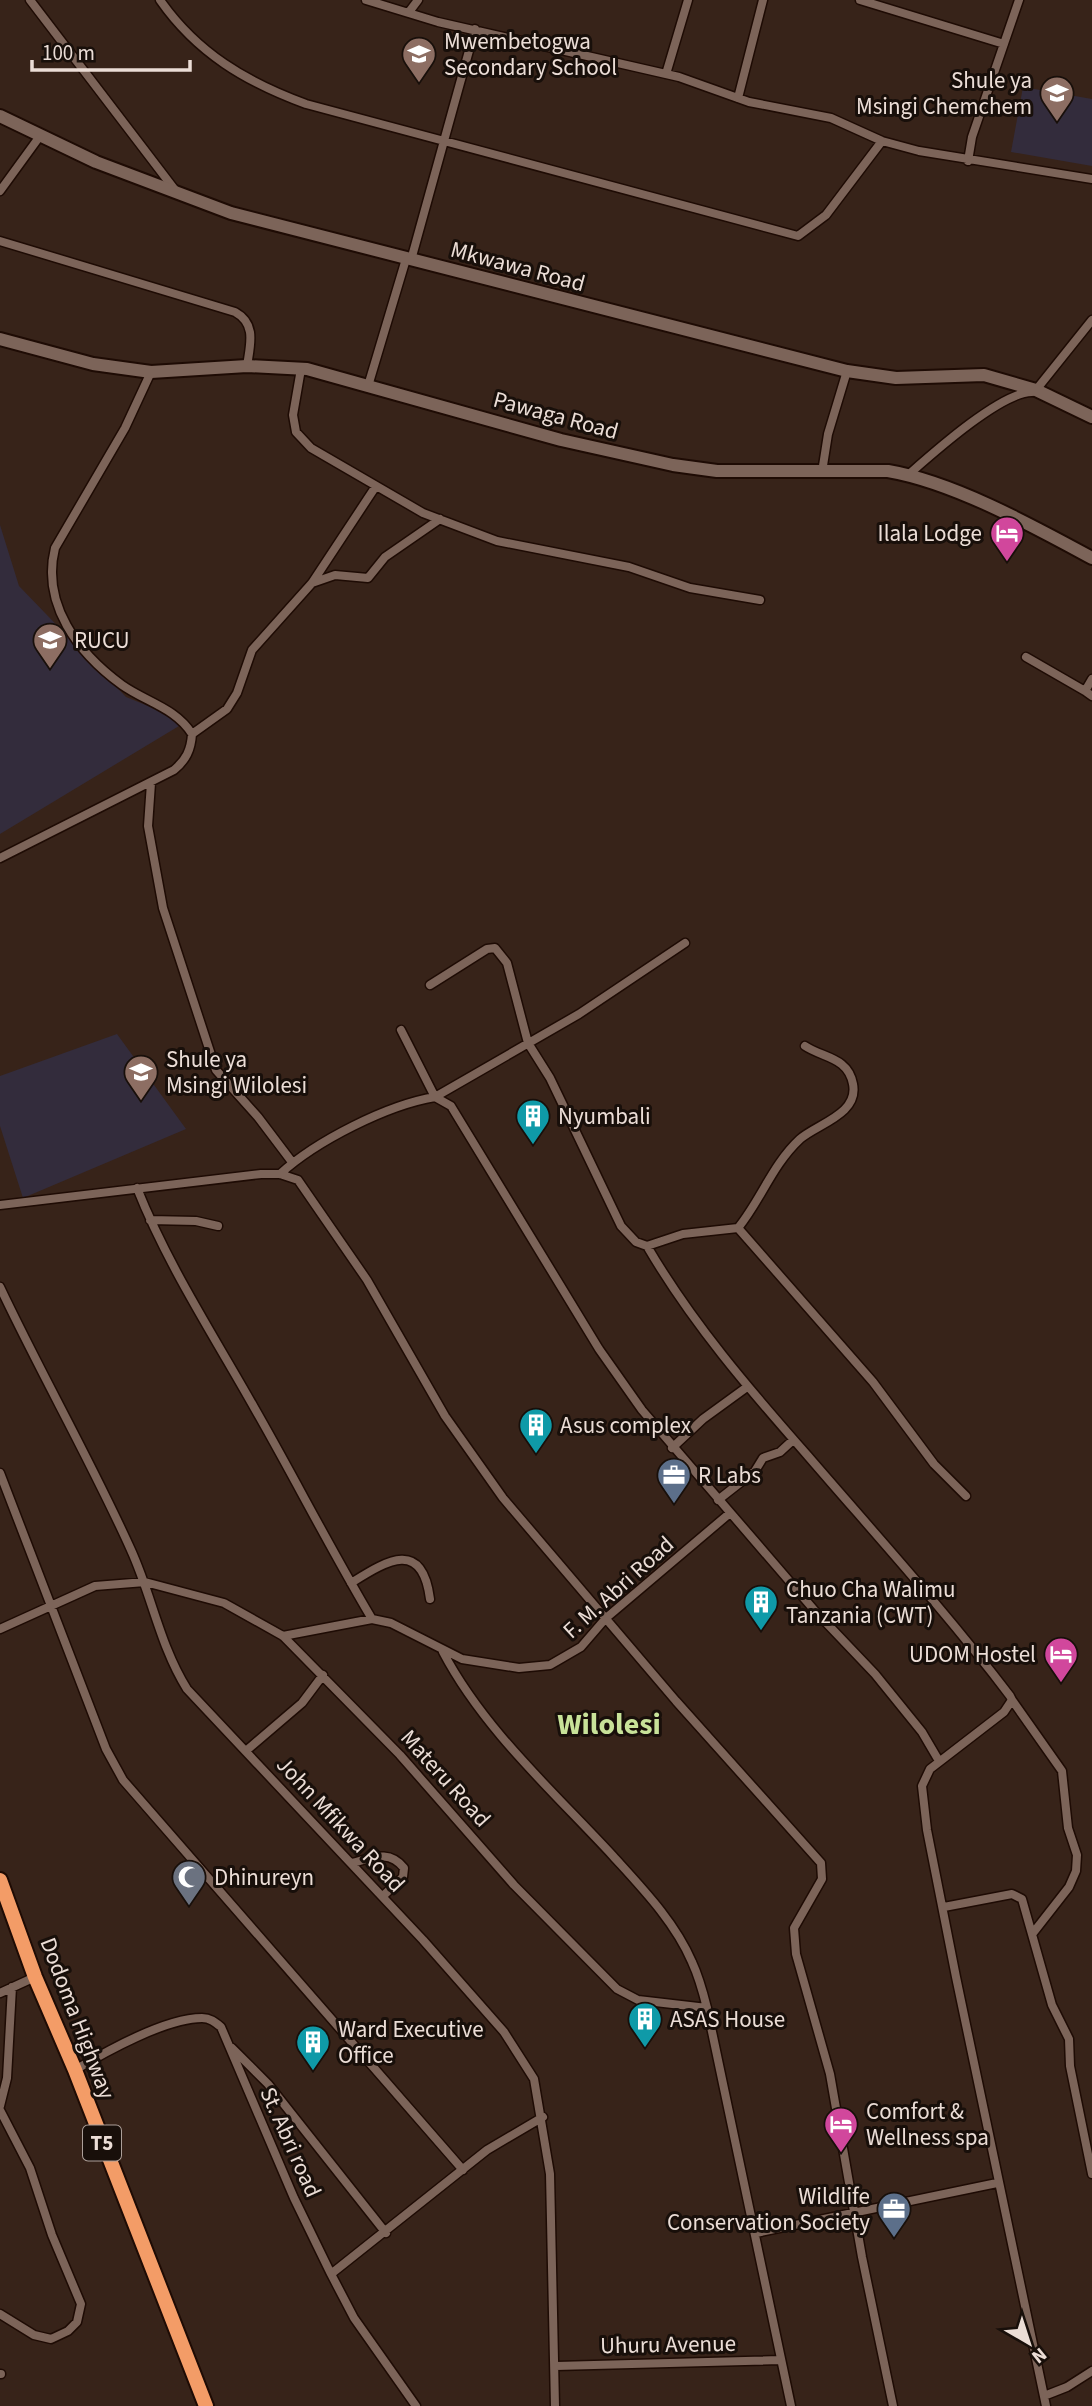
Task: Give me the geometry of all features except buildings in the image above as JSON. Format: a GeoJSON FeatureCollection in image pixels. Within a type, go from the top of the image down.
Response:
{"type":"FeatureCollection","features":[{"type":"Feature","properties":{"kind":"highway","name":"Dodoma Highway"},"geometry":{"type":"LineString","coordinates":[[0,1880],[35,1977],[75,2070],[206,2406]]}},
{"type":"Feature","properties":{"kind":"street"},"geometry":{"type":"LineString","coordinates":[[30,0],[180,196]]}},
{"type":"Feature","properties":{"kind":"street"},"geometry":{"type":"LineString","coordinates":[[160,0],[178,26],[200,48],[256,83],[306,104],[798,236],[813,228],[826,215],[882,141]]}},
{"type":"Feature","properties":{"kind":"street"},"geometry":{"type":"LineString","coordinates":[[366,0],[666,74],[738,98],[831,118],[882,141],[968,161],[1092,178]]}},
{"type":"Feature","properties":{"kind":"street"},"geometry":{"type":"LineString","coordinates":[[409,12],[418,0]]}},
{"type":"Feature","properties":{"kind":"street"},"geometry":{"type":"LineString","coordinates":[[666,74],[688,0]]}},
{"type":"Feature","properties":{"kind":"street"},"geometry":{"type":"LineString","coordinates":[[738,98],[763,0]]}},
{"type":"Feature","properties":{"kind":"street"},"geometry":{"type":"LineString","coordinates":[[860,0],[1004,44]]}},
{"type":"Feature","properties":{"kind":"street"},"geometry":{"type":"LineString","coordinates":[[968,161],[972,137],[1019,0]]}},
{"type":"Feature","properties":{"kind":"street"},"geometry":{"type":"LineString","coordinates":[[368,386],[446,140],[475,29]]}},
{"type":"Feature","properties":{"kind":"street","name":"Mkwawa Road"},"geometry":{"type":"LineString","coordinates":[[0,116],[180,196],[231,213],[847,371],[896,378],[984,375],[1038,391],[1092,417]]}},
{"type":"Feature","properties":{"kind":"street"},"geometry":{"type":"LineString","coordinates":[[0,191],[40,136]]}},
{"type":"Feature","properties":{"kind":"street"},"geometry":{"type":"LineString","coordinates":[[0,241],[235,312],[249,325],[251,337],[247,366]]}},
{"type":"Feature","properties":{"kind":"street"},"geometry":{"type":"LineString","coordinates":[[908,475],[984,414],[1025,392],[1038,391],[1092,320]]}},
{"type":"Feature","properties":{"kind":"street","name":"Pawaga Road"},"geometry":{"type":"LineString","coordinates":[[0,339],[93,364],[151,372],[247,366],[301,369],[561,440],[673,465],[717,471],[888,471],[908,475],[958,492],[1092,558]]}},
{"type":"Feature","properties":{"kind":"street"},"geometry":{"type":"LineString","coordinates":[[301,369],[293,415],[296,432],[311,448],[440,519],[473,533],[531,550],[629,567],[690,588],[760,600]]}},
{"type":"Feature","properties":{"kind":"street"},"geometry":{"type":"LineString","coordinates":[[822,472],[828,434],[847,371]]}},
{"type":"Feature","properties":{"kind":"street"},"geometry":{"type":"LineString","coordinates":[[151,372],[125,428],[55,548],[50,567],[51,586],[57,610],[86,650],[123,686],[177,715],[192,734]]}},
{"type":"Feature","properties":{"kind":"street"},"geometry":{"type":"LineString","coordinates":[[0,858],[151,783],[184,761],[192,734],[227,709],[237,693],[252,650],[312,583],[376,486]]}},
{"type":"Feature","properties":{"kind":"street"},"geometry":{"type":"LineString","coordinates":[[312,583],[335,575],[368,578],[386,557],[440,519]]}},
{"type":"Feature","properties":{"kind":"street"},"geometry":{"type":"LineString","coordinates":[[1026,657],[1088,694],[1092,679]]}},
{"type":"Feature","properties":{"kind":"street"},"geometry":{"type":"LineString","coordinates":[[151,783],[148,826],[163,908],[216,1070],[258,1116],[292,1162]]}},
{"type":"Feature","properties":{"kind":"street"},"geometry":{"type":"LineString","coordinates":[[280,1174],[292,1162],[387,1112],[414,1100],[435,1097],[579,1014],[685,943]]}},
{"type":"Feature","properties":{"kind":"street"},"geometry":{"type":"LineString","coordinates":[[430,985],[487,949],[495,948],[507,963],[528,1043],[555,1088],[621,1226],[636,1242],[647,1246],[693,1317],[747,1387],[933,1601],[1012,1700],[1062,1771],[1068,1828],[1077,1855],[1076,1871],[1069,1887],[1033,1933]]}},
{"type":"Feature","properties":{"kind":"street"},"geometry":{"type":"LineString","coordinates":[[401,1030],[435,1097],[451,1106],[599,1349],[672,1448],[876,1675],[922,1732],[939,1761]]}},
{"type":"Feature","properties":{"kind":"street"},"geometry":{"type":"LineString","coordinates":[[738,1228],[786,1155],[801,1138],[839,1115],[853,1096],[850,1076],[841,1062],[805,1046]]}},
{"type":"Feature","properties":{"kind":"street"},"geometry":{"type":"LineString","coordinates":[[0,1205],[197,1179],[280,1174],[306,1186],[367,1280],[445,1416],[472,1455],[552,1558],[821,1863],[822,1879],[793,1928],[796,1954],[830,2074],[857,2214],[862,2258],[893,2406]]}},
{"type":"Feature","properties":{"kind":"street"},"geometry":{"type":"LineString","coordinates":[[137,1188],[150,1220],[215,1343],[372,1619],[283,1636]]}},
{"type":"Feature","properties":{"kind":"street"},"geometry":{"type":"LineString","coordinates":[[150,1220],[196,1221],[218,1226]]}},
{"type":"Feature","properties":{"kind":"street"},"geometry":{"type":"LineString","coordinates":[[647,1246],[683,1234],[738,1228]]}},
{"type":"Feature","properties":{"kind":"street"},"geometry":{"type":"LineString","coordinates":[[738,1228],[873,1381],[934,1464],[967,1496]]}},
{"type":"Feature","properties":{"kind":"street","name":"John Mfikwa Road"},"geometry":{"type":"LineString","coordinates":[[0,1287],[115,1514],[145,1581],[172,1666],[187,1689],[383,1896],[521,2054],[534,2078],[543,2117],[550,2187],[555,2406]]}},
{"type":"Feature","properties":{"kind":"street"},"geometry":{"type":"LineString","coordinates":[[672,1448],[703,1419],[747,1387]]}},
{"type":"Feature","properties":{"kind":"street"},"geometry":{"type":"LineString","coordinates":[[718,1500],[755,1471],[763,1458],[780,1452],[793,1440]]}},
{"type":"Feature","properties":{"kind":"street"},"geometry":{"type":"LineString","coordinates":[[0,1473],[106,1749],[123,1780],[463,2170]]}},
{"type":"Feature","properties":{"kind":"street","name":"F. M. Abri Road"},"geometry":{"type":"LineString","coordinates":[[372,1619],[391,1623],[443,1652],[486,1664],[537,1668],[550,1665],[572,1655],[606,1618],[730,1514]]}},
{"type":"Feature","properties":{"kind":"street"},"geometry":{"type":"LineString","coordinates":[[351,1583],[383,1563],[400,1559],[417,1565],[424,1575],[430,1599]]}},
{"type":"Feature","properties":{"kind":"street"},"geometry":{"type":"LineString","coordinates":[[0,1629],[95,1586],[145,1581]]}},
{"type":"Feature","properties":{"kind":"street","name":"Materu Road"},"geometry":{"type":"LineString","coordinates":[[145,1581],[224,1603],[283,1636],[400,1755],[514,1885],[617,1989],[638,2000],[707,2008]]}},
{"type":"Feature","properties":{"kind":"street"},"geometry":{"type":"LineString","coordinates":[[443,1652],[493,1726],[637,1882],[673,1928],[692,1960],[707,2008],[791,2406]]}},
{"type":"Feature","properties":{"kind":"street"},"geometry":{"type":"LineString","coordinates":[[247,1751],[302,1703],[323,1675]]}},
{"type":"Feature","properties":{"kind":"street"},"geometry":{"type":"LineString","coordinates":[[1012,1700],[1004,1712],[939,1761],[923,1778],[922,1786],[927,1830],[997,2183],[1046,2406]]}},
{"type":"Feature","properties":{"kind":"street"},"geometry":{"type":"LineString","coordinates":[[352,1863],[382,1855],[397,1859],[404,1868],[403,1877],[383,1896]]}},
{"type":"Feature","properties":{"kind":"street"},"geometry":{"type":"LineString","coordinates":[[944,1907],[1019,1895],[1033,1933],[1052,2005],[1069,2039],[1070,2066],[1088,2134],[1092,2174]]}},
{"type":"Feature","properties":{"kind":"street"},"geometry":{"type":"LineString","coordinates":[[0,1993],[35,1977]]}},
{"type":"Feature","properties":{"kind":"street"},"geometry":{"type":"LineString","coordinates":[[0,2314],[34,2335],[51,2339],[68,2331],[77,2322],[81,2304],[52,2235],[30,2168],[0,2108],[7,2078],[12,1987]]}},
{"type":"Feature","properties":{"kind":"street","name":"St. Abri road"},"geometry":{"type":"LineString","coordinates":[[75,2070],[120,2045],[159,2029],[200,2018],[212,2020],[221,2027],[293,2198],[331,2274],[354,2318],[416,2406]]}},
{"type":"Feature","properties":{"kind":"street"},"geometry":{"type":"LineString","coordinates":[[230,2046],[248,2061],[268,2084],[386,2233]]}},
{"type":"Feature","properties":{"kind":"street"},"geometry":{"type":"LineString","coordinates":[[331,2274],[507,2136],[543,2117]]}},
{"type":"Feature","properties":{"kind":"street"},"geometry":{"type":"LineString","coordinates":[[756,2234],[997,2183]]}},
{"type":"Feature","properties":{"kind":"street","name":"Uhuru Avenue"},"geometry":{"type":"LineString","coordinates":[[556,2366],[782,2360]]}},
{"type":"Feature","properties":{"kind":"street"},"geometry":{"type":"LineString","coordinates":[[1044,2396],[1067,2387],[1092,2371]]}},
{"type":"Feature","properties":{"kind":"shaded area"},"geometry":{"type":"Polygon","coordinates":[[[1023,87],[1092,99],[1092,166],[1011,152],[1023,87]]]}},
{"type":"Feature","properties":{"kind":"shaded area","name":"RUCU"},"geometry":{"type":"Polygon","coordinates":[[[0,525],[19,586],[126,697],[178,718],[179,726],[0,834],[0,525]]]}},
{"type":"Feature","properties":{"kind":"shaded area"},"geometry":{"type":"Polygon","coordinates":[[[117,1034],[186,1129],[23,1198],[0,1126],[0,1076],[117,1034]]]}},
{"type":"Feature","properties":{"kind":"place","name":"Mwembetogwa Secondary School"},"geometry":{"type":"Point","coordinates":[419,84]}},
{"type":"Feature","properties":{"kind":"place","name":"Shule ya Msingi Chemchem"},"geometry":{"type":"Point","coordinates":[1057,123]}},
{"type":"Feature","properties":{"kind":"place","name":"Ilala Lodge"},"geometry":{"type":"Point","coordinates":[1007,563]}},
{"type":"Feature","properties":{"kind":"place","name":"RUCU"},"geometry":{"type":"Point","coordinates":[50,670]}},
{"type":"Feature","properties":{"kind":"place","name":"Shule ya Msingi Wilolesi"},"geometry":{"type":"Point","coordinates":[141,1102]}},
{"type":"Feature","properties":{"kind":"place","name":"Nyumbali"},"geometry":{"type":"Point","coordinates":[533,1146]}},
{"type":"Feature","properties":{"kind":"place","name":"Asus complex"},"geometry":{"type":"Point","coordinates":[536,1455]}},
{"type":"Feature","properties":{"kind":"place","name":"R Labs"},"geometry":{"type":"Point","coordinates":[674,1505]}},
{"type":"Feature","properties":{"kind":"place","name":"Chuo Cha Walimu Tanzania (CWT)"},"geometry":{"type":"Point","coordinates":[761,1632]}},
{"type":"Feature","properties":{"kind":"place","name":"UDOM Hostel"},"geometry":{"type":"Point","coordinates":[1061,1684]}},
{"type":"Feature","properties":{"kind":"place","name":"Dhinureyn"},"geometry":{"type":"Point","coordinates":[189,1907]}},
{"type":"Feature","properties":{"kind":"place","name":"ASAS House"},"geometry":{"type":"Point","coordinates":[645,2049]}},
{"type":"Feature","properties":{"kind":"place","name":"Ward Executive Office"},"geometry":{"type":"Point","coordinates":[313,2072]}},
{"type":"Feature","properties":{"kind":"place","name":"Comfort & Wellness spa"},"geometry":{"type":"Point","coordinates":[841,2154]}},
{"type":"Feature","properties":{"kind":"place","name":"Wildlife Conservation Society"},"geometry":{"type":"Point","coordinates":[894,2239]}},
{"type":"Feature","properties":{"kind":"district","name":"Wilolesi"},"geometry":{"type":"Point","coordinates":[609,1724]}}]}
